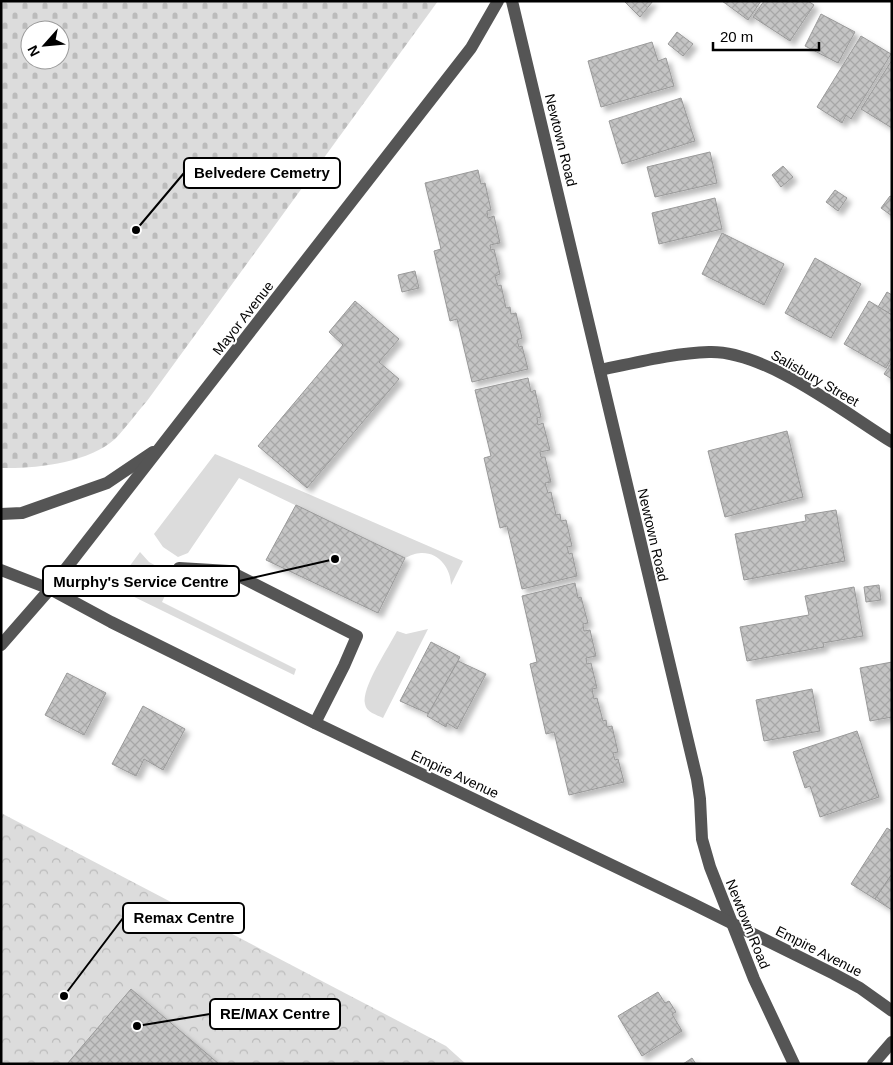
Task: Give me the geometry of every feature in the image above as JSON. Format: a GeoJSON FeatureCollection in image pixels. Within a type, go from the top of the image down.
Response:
{"type":"FeatureCollection","features":[{"type":"Feature","properties":{"kind":"street","name":"Mayor Avenue"},"geometry":{"type":"LineString","coordinates":[[1,645],[50,589],[471,48],[498,1]]}},
{"type":"Feature","properties":{"kind":"street","name":"Newtown Road"},"geometry":{"type":"LineString","coordinates":[[512,1],[697,779],[702,839],[714,878],[754,979],[794,1064]]}},
{"type":"Feature","properties":{"kind":"street","name":"Salisbury Street"},"geometry":{"type":"LineString","coordinates":[[600,370],[711,352],[742,357],[774,369],[892,442]]}},
{"type":"Feature","properties":{"kind":"street"},"geometry":{"type":"LineString","coordinates":[[1,514],[22,513],[107,483],[163,445]]}},
{"type":"Feature","properties":{"kind":"street"},"geometry":{"type":"LineString","coordinates":[[179,568],[229,572],[357,636],[315,723]]}},
{"type":"Feature","properties":{"kind":"street","name":"Empire Avenue"},"geometry":{"type":"LineString","coordinates":[[1,570],[50,589],[315,723],[732,924],[847,981],[892,1011]]}},
{"type":"Feature","properties":{"kind":"street"},"geometry":{"type":"LineString","coordinates":[[874,1064],[892,1042]]}},
{"type":"Feature","properties":{"kind":"green space"},"geometry":{"type":"Polygon","coordinates":[[[1,1],[438,1],[147,401],[119,435],[104,447],[76,459],[45,466],[1,468],[1,1]]]}},
{"type":"Feature","properties":{"kind":"green space"},"geometry":{"type":"Polygon","coordinates":[[[215,454],[463,561],[451,585],[449,573],[443,563],[433,555],[419,553],[405,558],[239,478],[188,553],[178,557],[163,547],[154,534],[215,454]]]}},
{"type":"Feature","properties":{"kind":"green space"},"geometry":{"type":"Polygon","coordinates":[[[140,552],[149,562],[171,574],[173,579],[162,602],[296,669],[294,675],[120,590],[118,582],[140,552]]]}},
{"type":"Feature","properties":{"kind":"green space"},"geometry":{"type":"Polygon","coordinates":[[[428,629],[383,718],[370,711],[365,704],[367,688],[397,631],[406,634],[428,629]]]}},
{"type":"Feature","properties":{"kind":"green space"},"geometry":{"type":"Polygon","coordinates":[[[1,813],[446,1046],[466,1064],[1,1064],[1,813]]]}},
{"type":"Feature","properties":{"kind":"building"},"geometry":{"type":"Polygon","coordinates":[[[624,1],[653,1],[640,17],[624,1]]]}},
{"type":"Feature","properties":{"kind":"building"},"geometry":{"type":"Polygon","coordinates":[[[722,1],[761,1],[748,20],[722,1]]]}},
{"type":"Feature","properties":{"kind":"building"},"geometry":{"type":"Polygon","coordinates":[[[764,1],[808,1],[814,5],[790,41],[753,17],[764,1]]]}},
{"type":"Feature","properties":{"kind":"building"},"geometry":{"type":"Polygon","coordinates":[[[821,14],[855,32],[838,63],[805,46],[821,14]]]}},
{"type":"Feature","properties":{"kind":"building"},"geometry":{"type":"Polygon","coordinates":[[[677,32],[693,44],[683,56],[668,44],[677,32]]]}},
{"type":"Feature","properties":{"kind":"building"},"geometry":{"type":"Polygon","coordinates":[[[861,36],[891,54],[851,119],[846,115],[842,123],[817,107],[861,36]]]}},
{"type":"Feature","properties":{"kind":"building"},"geometry":{"type":"Polygon","coordinates":[[[652,42],[658,61],[666,58],[674,86],[601,107],[588,61],[652,42]]]}},
{"type":"Feature","properties":{"kind":"building"},"geometry":{"type":"Polygon","coordinates":[[[892,60],[892,128],[861,109],[892,60]]]}},
{"type":"Feature","properties":{"kind":"building"},"geometry":{"type":"Polygon","coordinates":[[[681,98],[695,141],[622,164],[609,121],[681,98]]]}},
{"type":"Feature","properties":{"kind":"building"},"geometry":{"type":"Polygon","coordinates":[[[710,152],[717,183],[655,197],[647,167],[710,152]]]}},
{"type":"Feature","properties":{"kind":"building"},"geometry":{"type":"Polygon","coordinates":[[[783,166],[793,177],[781,187],[772,175],[783,166]]]}},
{"type":"Feature","properties":{"kind":"building"},"geometry":{"type":"Polygon","coordinates":[[[478,170],[481,184],[485,183],[491,210],[487,211],[488,218],[494,216],[500,243],[490,245],[491,250],[494,249],[500,274],[495,276],[498,286],[501,285],[506,308],[510,307],[511,314],[516,313],[522,338],[517,340],[519,347],[522,346],[528,369],[472,382],[457,319],[450,321],[434,251],[441,249],[425,183],[478,170]]]}},
{"type":"Feature","properties":{"kind":"building"},"geometry":{"type":"Polygon","coordinates":[[[835,190],[847,198],[838,211],[826,202],[835,190]]]}},
{"type":"Feature","properties":{"kind":"building"},"geometry":{"type":"Polygon","coordinates":[[[890,196],[892,197],[892,216],[881,208],[890,196]]]}},
{"type":"Feature","properties":{"kind":"building"},"geometry":{"type":"Polygon","coordinates":[[[715,198],[722,229],[659,244],[652,213],[715,198]]]}},
{"type":"Feature","properties":{"kind":"building"},"geometry":{"type":"Polygon","coordinates":[[[722,233],[784,264],[764,305],[702,274],[722,233]]]}},
{"type":"Feature","properties":{"kind":"building"},"geometry":{"type":"Polygon","coordinates":[[[815,258],[861,284],[831,338],[785,313],[815,258]]]}},
{"type":"Feature","properties":{"kind":"building"},"geometry":{"type":"Polygon","coordinates":[[[415,271],[419,288],[402,292],[398,275],[415,271]]]}},
{"type":"Feature","properties":{"kind":"building"},"geometry":{"type":"Polygon","coordinates":[[[887,292],[892,295],[892,315],[878,307],[887,292]]]}},
{"type":"Feature","properties":{"kind":"building"},"geometry":{"type":"Polygon","coordinates":[[[355,301],[399,339],[379,362],[399,379],[307,488],[258,446],[343,345],[329,332],[355,301]]]}},
{"type":"Feature","properties":{"kind":"building"},"geometry":{"type":"Polygon","coordinates":[[[869,301],[892,315],[892,357],[886,368],[844,344],[869,301]]]}},
{"type":"Feature","properties":{"kind":"building"},"geometry":{"type":"Polygon","coordinates":[[[892,362],[892,379],[884,374],[892,362]]]}},
{"type":"Feature","properties":{"kind":"building"},"geometry":{"type":"Polygon","coordinates":[[[528,378],[531,392],[535,390],[541,417],[537,418],[538,425],[543,423],[550,450],[540,452],[541,457],[545,457],[551,482],[545,483],[548,493],[551,492],[556,515],[560,514],[561,521],[566,520],[572,546],[567,547],[569,554],[572,553],[577,576],[522,589],[507,526],[500,528],[484,458],[491,456],[475,390],[528,378]]]}},
{"type":"Feature","properties":{"kind":"building"},"geometry":{"type":"Polygon","coordinates":[[[787,431],[803,497],[725,517],[708,451],[787,431]]]}},
{"type":"Feature","properties":{"kind":"building"},"geometry":{"type":"Polygon","coordinates":[[[296,505],[405,558],[378,613],[266,560],[296,505]]]}},
{"type":"Feature","properties":{"kind":"building"},"geometry":{"type":"Polygon","coordinates":[[[836,510],[845,561],[744,580],[735,534],[806,521],[805,515],[836,510]]]}},
{"type":"Feature","properties":{"kind":"building"},"geometry":{"type":"Polygon","coordinates":[[[575,583],[578,598],[581,597],[588,623],[583,624],[584,631],[590,630],[596,656],[586,658],[587,664],[591,663],[597,688],[592,689],[594,699],[597,698],[603,721],[606,720],[607,727],[612,726],[618,752],[613,753],[615,760],[618,759],[624,782],[569,795],[554,732],[546,734],[530,664],[537,662],[522,596],[575,583]]]}},
{"type":"Feature","properties":{"kind":"building"},"geometry":{"type":"Polygon","coordinates":[[[879,585],[881,600],[866,602],[864,587],[879,585]]]}},
{"type":"Feature","properties":{"kind":"building"},"geometry":{"type":"Polygon","coordinates":[[[854,587],[863,636],[823,643],[824,647],[747,661],[740,627],[809,615],[805,596],[854,587]]]}},
{"type":"Feature","properties":{"kind":"building"},"geometry":{"type":"Polygon","coordinates":[[[431,642],[460,657],[429,714],[400,701],[431,642]]]}},
{"type":"Feature","properties":{"kind":"building"},"geometry":{"type":"Polygon","coordinates":[[[458,661],[486,674],[457,729],[447,723],[446,727],[427,716],[458,661]]]}},
{"type":"Feature","properties":{"kind":"building"},"geometry":{"type":"Polygon","coordinates":[[[892,662],[892,717],[870,721],[860,668],[892,662]]]}},
{"type":"Feature","properties":{"kind":"building"},"geometry":{"type":"Polygon","coordinates":[[[67,673],[106,693],[84,735],[45,715],[67,673]]]}},
{"type":"Feature","properties":{"kind":"building"},"geometry":{"type":"Polygon","coordinates":[[[812,689],[820,731],[764,741],[756,700],[812,689]]]}},
{"type":"Feature","properties":{"kind":"building"},"geometry":{"type":"Polygon","coordinates":[[[143,706],[185,729],[163,770],[144,759],[136,776],[112,764],[143,706]]]}},
{"type":"Feature","properties":{"kind":"building"},"geometry":{"type":"Polygon","coordinates":[[[857,731],[879,797],[820,817],[810,786],[805,788],[793,752],[857,731]]]}},
{"type":"Feature","properties":{"kind":"building"},"geometry":{"type":"Polygon","coordinates":[[[887,828],[892,831],[892,874],[875,899],[851,884],[887,828]]]}},
{"type":"Feature","properties":{"kind":"building"},"geometry":{"type":"Polygon","coordinates":[[[892,874],[892,910],[875,899],[892,874]]]}},
{"type":"Feature","properties":{"kind":"building"},"geometry":{"type":"Polygon","coordinates":[[[131,989],[219,1064],[67,1064],[131,989]]]}},
{"type":"Feature","properties":{"kind":"building"},"geometry":{"type":"Polygon","coordinates":[[[658,992],[665,1003],[669,1001],[676,1012],[672,1014],[682,1031],[642,1056],[618,1016],[658,992]]]}},
{"type":"Feature","properties":{"kind":"building"},"geometry":{"type":"Polygon","coordinates":[[[692,1058],[696,1064],[683,1064],[692,1058]]]}},
{"type":"Feature","properties":{"kind":"place","name":"Belvedere Cemetry"},"geometry":{"type":"Point","coordinates":[136,230]}},
{"type":"Feature","properties":{"kind":"place","name":"Murphy's Service Centre"},"geometry":{"type":"Point","coordinates":[335,559]}},
{"type":"Feature","properties":{"kind":"place","name":"Remax Centre"},"geometry":{"type":"Point","coordinates":[64,996]}},
{"type":"Feature","properties":{"kind":"place","name":"RE/MAX Centre"},"geometry":{"type":"Point","coordinates":[137,1026]}}]}
